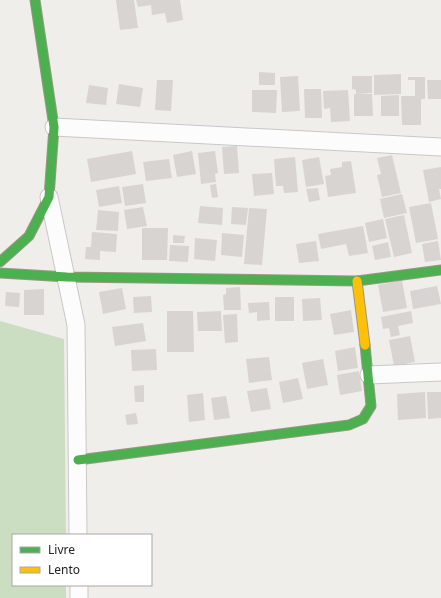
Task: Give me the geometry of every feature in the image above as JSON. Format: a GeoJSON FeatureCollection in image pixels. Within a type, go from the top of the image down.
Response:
{"type":"FeatureCollection","features":[{"type":"Feature","properties":{"kind":"street"},"geometry":{"type":"LineString","coordinates":[[35,0],[54,127],[49,197],[76,325],[78,534]]}},
{"type":"Feature","properties":{"kind":"street"},"geometry":{"type":"LineString","coordinates":[[54,127],[441,147]]}},
{"type":"Feature","properties":{"kind":"street"},"geometry":{"type":"LineString","coordinates":[[0,262],[29,236],[49,197]]}},
{"type":"Feature","properties":{"kind":"street"},"geometry":{"type":"LineString","coordinates":[[0,273],[67,277],[357,281],[441,270]]}},
{"type":"Feature","properties":{"kind":"street"},"geometry":{"type":"LineString","coordinates":[[78,460],[349,425],[363,419],[371,406],[369,375],[357,281]]}},
{"type":"Feature","properties":{"kind":"street"},"geometry":{"type":"LineString","coordinates":[[369,375],[441,372]]}},
{"type":"Feature","properties":{"kind":"street"},"geometry":{"type":"LineString","coordinates":[[79,586],[79,598]]}},
{"type":"Feature","properties":{"kind":"green space"},"geometry":{"type":"Polygon","coordinates":[[[0,321],[64,339],[66,534],[12,534],[12,586],[66,586],[66,598],[0,598],[0,321]]]}},
{"type":"Feature","properties":{"kind":"building"},"geometry":{"type":"Polygon","coordinates":[[[116,0],[134,0],[138,28],[120,30],[116,0]]]}},
{"type":"Feature","properties":{"kind":"building"},"geometry":{"type":"Polygon","coordinates":[[[136,0],[180,0],[183,20],[167,23],[165,13],[152,15],[151,5],[138,7],[136,0]]]}},
{"type":"Feature","properties":{"kind":"building"},"geometry":{"type":"Polygon","coordinates":[[[259,72],[275,73],[275,85],[259,85],[259,72]]]}},
{"type":"Feature","properties":{"kind":"building"},"geometry":{"type":"Polygon","coordinates":[[[401,74],[401,94],[374,95],[374,75],[401,74]]]}},
{"type":"Feature","properties":{"kind":"building"},"geometry":{"type":"Polygon","coordinates":[[[298,76],[300,111],[282,112],[280,77],[298,76]]]}},
{"type":"Feature","properties":{"kind":"building"},"geometry":{"type":"Polygon","coordinates":[[[352,76],[372,76],[372,93],[356,94],[356,90],[352,89],[352,76]]]}},
{"type":"Feature","properties":{"kind":"building"},"geometry":{"type":"Polygon","coordinates":[[[408,77],[425,77],[425,99],[421,99],[421,125],[402,125],[401,96],[415,96],[415,80],[408,80],[408,77]]]}},
{"type":"Feature","properties":{"kind":"building"},"geometry":{"type":"Polygon","coordinates":[[[157,80],[173,80],[171,111],[155,110],[157,80]]]}},
{"type":"Feature","properties":{"kind":"building"},"geometry":{"type":"Polygon","coordinates":[[[427,80],[441,80],[441,99],[428,99],[427,80]]]}},
{"type":"Feature","properties":{"kind":"building"},"geometry":{"type":"Polygon","coordinates":[[[119,84],[143,88],[140,107],[116,104],[119,84]]]}},
{"type":"Feature","properties":{"kind":"building"},"geometry":{"type":"Polygon","coordinates":[[[89,85],[108,88],[106,105],[86,103],[89,85]]]}},
{"type":"Feature","properties":{"kind":"building"},"geometry":{"type":"Polygon","coordinates":[[[304,89],[321,89],[322,118],[305,118],[304,89]]]}},
{"type":"Feature","properties":{"kind":"building"},"geometry":{"type":"Polygon","coordinates":[[[252,90],[277,90],[276,113],[252,112],[252,90]]]}},
{"type":"Feature","properties":{"kind":"building"},"geometry":{"type":"Polygon","coordinates":[[[348,90],[350,121],[331,122],[330,108],[324,109],[323,91],[348,90]]]}},
{"type":"Feature","properties":{"kind":"building"},"geometry":{"type":"Polygon","coordinates":[[[354,94],[372,94],[373,116],[354,116],[354,94]]]}},
{"type":"Feature","properties":{"kind":"building"},"geometry":{"type":"Polygon","coordinates":[[[399,95],[399,116],[381,116],[381,96],[399,95]]]}},
{"type":"Feature","properties":{"kind":"building"},"geometry":{"type":"Polygon","coordinates":[[[237,146],[239,173],[224,174],[222,147],[237,146]]]}},
{"type":"Feature","properties":{"kind":"building"},"geometry":{"type":"Polygon","coordinates":[[[132,151],[136,174],[91,182],[87,159],[132,151]]]}},
{"type":"Feature","properties":{"kind":"building"},"geometry":{"type":"Polygon","coordinates":[[[192,151],[196,174],[177,177],[173,155],[192,151]]]}},
{"type":"Feature","properties":{"kind":"building"},"geometry":{"type":"Polygon","coordinates":[[[215,151],[218,173],[215,174],[216,182],[201,184],[198,153],[215,151]]]}},
{"type":"Feature","properties":{"kind":"building"},"geometry":{"type":"Polygon","coordinates":[[[392,155],[401,193],[382,197],[377,175],[381,174],[377,158],[392,155]]]}},
{"type":"Feature","properties":{"kind":"building"},"geometry":{"type":"Polygon","coordinates":[[[295,157],[298,192],[284,193],[283,186],[276,186],[274,159],[295,157]]]}},
{"type":"Feature","properties":{"kind":"building"},"geometry":{"type":"Polygon","coordinates":[[[319,157],[324,184],[306,187],[302,160],[319,157]]]}},
{"type":"Feature","properties":{"kind":"building"},"geometry":{"type":"Polygon","coordinates":[[[169,159],[172,178],[146,181],[143,162],[169,159]]]}},
{"type":"Feature","properties":{"kind":"building"},"geometry":{"type":"Polygon","coordinates":[[[351,161],[356,193],[328,197],[325,176],[331,175],[330,169],[342,167],[342,162],[351,161]]]}},
{"type":"Feature","properties":{"kind":"building"},"geometry":{"type":"Polygon","coordinates":[[[441,167],[441,189],[439,189],[441,199],[429,202],[423,170],[441,167]]]}},
{"type":"Feature","properties":{"kind":"building"},"geometry":{"type":"Polygon","coordinates":[[[272,173],[274,194],[254,196],[252,174],[272,173]]]}},
{"type":"Feature","properties":{"kind":"building"},"geometry":{"type":"Polygon","coordinates":[[[143,184],[146,203],[125,206],[122,187],[143,184]]]}},
{"type":"Feature","properties":{"kind":"building"},"geometry":{"type":"Polygon","coordinates":[[[216,184],[218,197],[212,198],[210,185],[216,184]]]}},
{"type":"Feature","properties":{"kind":"building"},"geometry":{"type":"Polygon","coordinates":[[[119,186],[122,203],[99,207],[96,190],[119,186]]]}},
{"type":"Feature","properties":{"kind":"building"},"geometry":{"type":"Polygon","coordinates":[[[318,188],[320,200],[309,202],[306,189],[318,188]]]}},
{"type":"Feature","properties":{"kind":"building"},"geometry":{"type":"Polygon","coordinates":[[[402,194],[407,213],[384,218],[380,199],[402,194]]]}},
{"type":"Feature","properties":{"kind":"building"},"geometry":{"type":"Polygon","coordinates":[[[431,203],[438,239],[416,243],[409,207],[431,203]]]}},
{"type":"Feature","properties":{"kind":"building"},"geometry":{"type":"Polygon","coordinates":[[[200,206],[223,208],[222,225],[198,223],[200,206]]]}},
{"type":"Feature","properties":{"kind":"building"},"geometry":{"type":"Polygon","coordinates":[[[143,207],[147,226],[127,229],[124,210],[143,207]]]}},
{"type":"Feature","properties":{"kind":"building"},"geometry":{"type":"Polygon","coordinates":[[[232,207],[248,208],[246,225],[231,224],[232,207]]]}},
{"type":"Feature","properties":{"kind":"building"},"geometry":{"type":"Polygon","coordinates":[[[249,208],[267,209],[262,265],[244,264],[249,208]]]}},
{"type":"Feature","properties":{"kind":"building"},"geometry":{"type":"Polygon","coordinates":[[[98,210],[119,212],[118,231],[96,230],[98,210]]]}},
{"type":"Feature","properties":{"kind":"building"},"geometry":{"type":"Polygon","coordinates":[[[404,215],[412,253],[394,257],[385,219],[404,215]]]}},
{"type":"Feature","properties":{"kind":"building"},"geometry":{"type":"Polygon","coordinates":[[[383,219],[387,238],[369,242],[365,223],[383,219]]]}},
{"type":"Feature","properties":{"kind":"building"},"geometry":{"type":"Polygon","coordinates":[[[363,226],[368,253],[349,256],[346,244],[321,249],[318,234],[363,226]]]}},
{"type":"Feature","properties":{"kind":"building"},"geometry":{"type":"Polygon","coordinates":[[[142,228],[168,228],[167,260],[142,260],[142,228]]]}},
{"type":"Feature","properties":{"kind":"building"},"geometry":{"type":"Polygon","coordinates":[[[92,232],[117,234],[116,252],[100,251],[100,260],[85,259],[86,247],[91,247],[92,232]]]}},
{"type":"Feature","properties":{"kind":"building"},"geometry":{"type":"Polygon","coordinates":[[[222,233],[244,235],[242,257],[221,255],[222,233]]]}},
{"type":"Feature","properties":{"kind":"building"},"geometry":{"type":"Polygon","coordinates":[[[173,235],[185,236],[184,243],[173,243],[173,235]]]}},
{"type":"Feature","properties":{"kind":"building"},"geometry":{"type":"Polygon","coordinates":[[[195,238],[217,240],[215,261],[194,259],[195,238]]]}},
{"type":"Feature","properties":{"kind":"building"},"geometry":{"type":"Polygon","coordinates":[[[316,241],[319,261],[299,263],[296,244],[316,241]]]}},
{"type":"Feature","properties":{"kind":"building"},"geometry":{"type":"Polygon","coordinates":[[[438,241],[441,260],[425,262],[422,244],[438,241]]]}},
{"type":"Feature","properties":{"kind":"building"},"geometry":{"type":"Polygon","coordinates":[[[388,242],[391,257],[375,260],[372,246],[388,242]]]}},
{"type":"Feature","properties":{"kind":"building"},"geometry":{"type":"Polygon","coordinates":[[[170,245],[189,246],[188,262],[169,261],[170,245]]]}},
{"type":"Feature","properties":{"kind":"building"},"geometry":{"type":"Polygon","coordinates":[[[402,280],[407,308],[383,312],[378,285],[402,280]]]}},
{"type":"Feature","properties":{"kind":"building"},"geometry":{"type":"Polygon","coordinates":[[[437,286],[441,304],[413,309],[410,291],[437,286]]]}},
{"type":"Feature","properties":{"kind":"building"},"geometry":{"type":"Polygon","coordinates":[[[240,287],[241,310],[224,310],[223,295],[226,294],[226,288],[240,287]]]}},
{"type":"Feature","properties":{"kind":"building"},"geometry":{"type":"Polygon","coordinates":[[[122,288],[126,309],[103,314],[99,292],[122,288]]]}},
{"type":"Feature","properties":{"kind":"building"},"geometry":{"type":"Polygon","coordinates":[[[44,289],[44,315],[24,315],[24,290],[44,289]]]}},
{"type":"Feature","properties":{"kind":"building"},"geometry":{"type":"Polygon","coordinates":[[[6,292],[20,293],[19,307],[5,306],[6,292]]]}},
{"type":"Feature","properties":{"kind":"building"},"geometry":{"type":"Polygon","coordinates":[[[151,296],[152,312],[134,313],[133,297],[151,296]]]}},
{"type":"Feature","properties":{"kind":"building"},"geometry":{"type":"Polygon","coordinates":[[[275,297],[294,297],[294,321],[275,321],[275,297]]]}},
{"type":"Feature","properties":{"kind":"building"},"geometry":{"type":"Polygon","coordinates":[[[320,298],[322,320],[303,321],[302,299],[320,298]]]}},
{"type":"Feature","properties":{"kind":"building"},"geometry":{"type":"Polygon","coordinates":[[[269,302],[270,320],[257,321],[257,312],[249,313],[248,303],[269,302]]]}},
{"type":"Feature","properties":{"kind":"building"},"geometry":{"type":"Polygon","coordinates":[[[351,310],[354,332],[334,335],[330,314],[351,310]]]}},
{"type":"Feature","properties":{"kind":"building"},"geometry":{"type":"Polygon","coordinates":[[[167,311],[193,311],[194,352],[167,352],[167,311]]]}},
{"type":"Feature","properties":{"kind":"building"},"geometry":{"type":"Polygon","coordinates":[[[221,311],[222,331],[198,331],[197,312],[221,311]]]}},
{"type":"Feature","properties":{"kind":"building"},"geometry":{"type":"Polygon","coordinates":[[[411,311],[413,323],[398,326],[400,335],[391,337],[389,328],[383,329],[381,317],[411,311]]]}},
{"type":"Feature","properties":{"kind":"building"},"geometry":{"type":"Polygon","coordinates":[[[237,314],[238,342],[225,343],[223,315],[237,314]]]}},
{"type":"Feature","properties":{"kind":"building"},"geometry":{"type":"Polygon","coordinates":[[[143,323],[146,341],[115,346],[112,327],[143,323]]]}},
{"type":"Feature","properties":{"kind":"building"},"geometry":{"type":"Polygon","coordinates":[[[410,336],[415,362],[394,366],[389,340],[410,336]]]}},
{"type":"Feature","properties":{"kind":"building"},"geometry":{"type":"Polygon","coordinates":[[[355,347],[358,368],[338,371],[335,351],[355,347]]]}},
{"type":"Feature","properties":{"kind":"building"},"geometry":{"type":"Polygon","coordinates":[[[156,349],[157,370],[132,371],[131,350],[156,349]]]}},
{"type":"Feature","properties":{"kind":"building"},"geometry":{"type":"Polygon","coordinates":[[[269,357],[272,380],[249,383],[246,359],[269,357]]]}},
{"type":"Feature","properties":{"kind":"building"},"geometry":{"type":"Polygon","coordinates":[[[323,359],[328,385],[307,389],[302,363],[323,359]]]}},
{"type":"Feature","properties":{"kind":"building"},"geometry":{"type":"Polygon","coordinates":[[[359,371],[362,391],[340,395],[337,375],[359,371]]]}},
{"type":"Feature","properties":{"kind":"building"},"geometry":{"type":"Polygon","coordinates":[[[298,378],[303,399],[283,403],[279,382],[298,378]]]}},
{"type":"Feature","properties":{"kind":"building"},"geometry":{"type":"Polygon","coordinates":[[[144,385],[144,402],[135,402],[134,386],[144,385]]]}},
{"type":"Feature","properties":{"kind":"building"},"geometry":{"type":"Polygon","coordinates":[[[267,388],[271,409],[251,412],[247,391],[267,388]]]}},
{"type":"Feature","properties":{"kind":"building"},"geometry":{"type":"Polygon","coordinates":[[[425,392],[426,418],[398,420],[397,394],[425,392]]]}},
{"type":"Feature","properties":{"kind":"building"},"geometry":{"type":"Polygon","coordinates":[[[427,392],[441,392],[441,418],[428,419],[427,392]]]}},
{"type":"Feature","properties":{"kind":"building"},"geometry":{"type":"Polygon","coordinates":[[[203,393],[205,420],[189,422],[187,395],[203,393]]]}},
{"type":"Feature","properties":{"kind":"building"},"geometry":{"type":"Polygon","coordinates":[[[226,396],[230,418],[214,420],[211,398],[226,396]]]}},
{"type":"Feature","properties":{"kind":"building"},"geometry":{"type":"Polygon","coordinates":[[[136,413],[138,424],[127,425],[125,415],[136,413]]]}},
{"type":"Feature","properties":{"kind":"traffic: fast"},"geometry":{"type":"LineString","coordinates":[[0,262],[29,236],[49,197],[54,127],[35,0]]}},
{"type":"Feature","properties":{"kind":"traffic: fast"},"geometry":{"type":"LineString","coordinates":[[0,273],[67,277],[357,281],[441,270]]}},
{"type":"Feature","properties":{"kind":"traffic: fast"},"geometry":{"type":"LineString","coordinates":[[78,460],[349,425],[363,419],[371,406],[365,345]]}},
{"type":"Feature","properties":{"kind":"traffic: slow"},"geometry":{"type":"LineString","coordinates":[[357,281],[365,345]]}}]}
